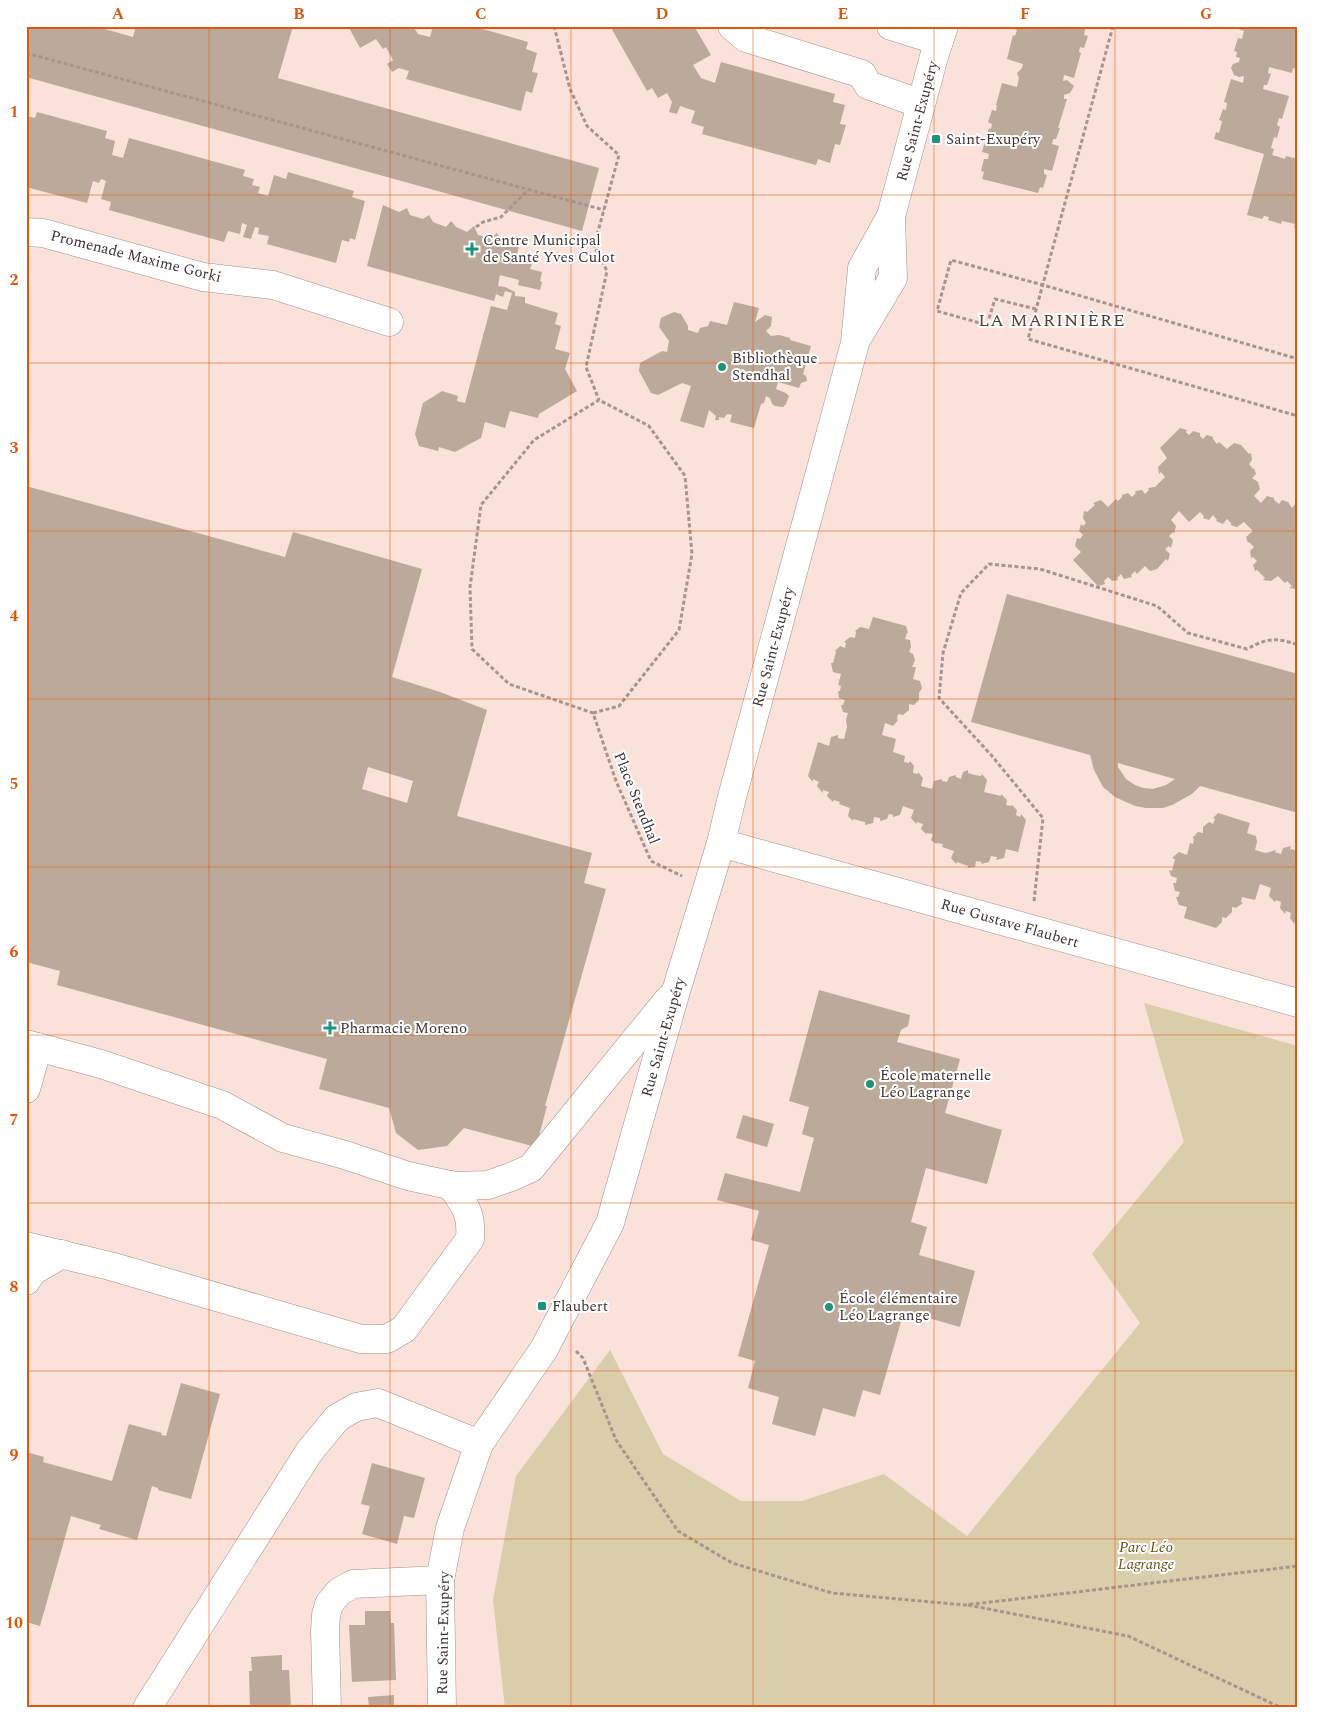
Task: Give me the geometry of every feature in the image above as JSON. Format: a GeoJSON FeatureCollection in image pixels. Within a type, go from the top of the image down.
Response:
{"type":"FeatureCollection","features":[{"type":"Feature","properties":{"kind":"street"},"geometry":{"type":"LineString","coordinates":[[732,26],[746,38],[862,74],[868,85],[921,104]]}},
{"type":"Feature","properties":{"kind":"street"},"geometry":{"type":"LineString","coordinates":[[891,26],[942,34]]}},
{"type":"Feature","properties":{"kind":"street","name":"Rue Saint-Exupéry"},"geometry":{"type":"LineString","coordinates":[[442,1708],[440,1580],[450,1528],[479,1444],[544,1349],[610,1223],[676,991],[721,843],[855,343],[893,278],[891,216],[942,34]]}},
{"type":"Feature","properties":{"kind":"street","name":"Promenade Maxime Gorki"},"geometry":{"type":"LineString","coordinates":[[26,232],[43,233],[203,277],[273,285],[389,322]]}},
{"type":"Feature","properties":{"kind":"street","name":"Rue Gustave Flaubert"},"geometry":{"type":"LineString","coordinates":[[721,843],[1298,1003]]}},
{"type":"Feature","properties":{"kind":"street"},"geometry":{"type":"LineString","coordinates":[[26,1089],[32,1046],[101,1064],[222,1105],[282,1138],[345,1155],[408,1176],[452,1185],[488,1184],[512,1177],[530,1168],[676,991]]}},
{"type":"Feature","properties":{"kind":"street"},"geometry":{"type":"LineString","coordinates":[[26,1246],[110,1266],[361,1339],[387,1339],[404,1329],[470,1239],[471,1223],[466,1208],[452,1185]]}},
{"type":"Feature","properties":{"kind":"street"},"geometry":{"type":"LineString","coordinates":[[26,1281],[32,1272],[62,1254]]}},
{"type":"Feature","properties":{"kind":"street"},"geometry":{"type":"LineString","coordinates":[[147,1708],[309,1452],[337,1418],[356,1407],[378,1404],[479,1444]]}},
{"type":"Feature","properties":{"kind":"street"},"geometry":{"type":"LineString","coordinates":[[327,1708],[326,1615],[329,1604],[334,1598],[353,1584],[440,1580]]}},
{"type":"Feature","properties":{"kind":"path"},"geometry":{"type":"LineString","coordinates":[[554,26],[570,89],[587,126],[619,155],[594,246],[607,271],[586,367],[600,400],[649,426],[685,476],[692,554],[679,630],[619,706],[594,713],[509,684],[472,649],[470,586],[481,505],[534,440],[600,400]]}},
{"type":"Feature","properties":{"kind":"path"},"geometry":{"type":"LineString","coordinates":[[1113,26],[1028,339],[1298,416]]}},
{"type":"Feature","properties":{"kind":"path"},"geometry":{"type":"LineString","coordinates":[[26,53],[604,210]]}},
{"type":"Feature","properties":{"kind":"path"},"geometry":{"type":"LineString","coordinates":[[476,227],[483,222],[501,217],[529,190]]}},
{"type":"Feature","properties":{"kind":"path"},"geometry":{"type":"LineString","coordinates":[[1036,309],[994,299],[987,325],[937,311],[951,260],[1298,359]]}},
{"type":"Feature","properties":{"kind":"path"},"geometry":{"type":"LineString","coordinates":[[1032,929],[1043,818],[992,756],[939,698],[944,653],[961,593],[989,564],[1040,569],[1157,606],[1188,633],[1247,648],[1263,640],[1282,639],[1298,644]]}},
{"type":"Feature","properties":{"kind":"path","name":"Place Stendhal"},"geometry":{"type":"LineString","coordinates":[[594,713],[616,781],[651,861],[707,888]]}},
{"type":"Feature","properties":{"kind":"path"},"geometry":{"type":"LineString","coordinates":[[553,1330],[583,1358],[616,1440],[678,1531],[732,1563],[832,1592],[965,1605],[1128,1636],[1282,1708]]}},
{"type":"Feature","properties":{"kind":"path"},"geometry":{"type":"LineString","coordinates":[[965,1605],[1298,1566]]}},
{"type":"Feature","properties":{"kind":"green space","name":"Parc Léo Lagrange"},"geometry":{"type":"Polygon","coordinates":[[[1144,1003],[1298,1046],[1298,1708],[505,1708],[493,1600],[516,1476],[610,1350],[663,1454],[741,1501],[802,1501],[884,1474],[967,1536],[1140,1323],[1092,1254],[1184,1142],[1144,1003]]]}},
{"type":"Feature","properties":{"kind":"building"},"geometry":{"type":"Polygon","coordinates":[[[26,26],[94,26],[133,37],[136,26],[293,26],[278,78],[599,168],[582,231],[26,77],[26,26]]]}},
{"type":"Feature","properties":{"kind":"building"},"geometry":{"type":"Polygon","coordinates":[[[348,26],[413,26],[418,34],[430,37],[433,26],[472,26],[528,42],[526,49],[537,53],[532,72],[538,73],[532,93],[526,91],[521,111],[406,79],[409,71],[399,68],[392,72],[387,64],[393,60],[386,47],[383,49],[376,39],[360,48],[348,26]]]}},
{"type":"Feature","properties":{"kind":"building"},"geometry":{"type":"Polygon","coordinates":[[[610,26],[694,26],[711,55],[693,65],[701,78],[715,83],[721,62],[835,94],[833,102],[845,105],[840,124],[846,125],[840,145],[835,144],[830,163],[818,159],[816,165],[702,134],[704,127],[691,123],[695,111],[680,106],[677,114],[669,112],[672,102],[667,93],[658,98],[652,88],[647,91],[610,26]]]}},
{"type":"Feature","properties":{"kind":"building"},"geometry":{"type":"Polygon","coordinates":[[[1013,26],[1086,26],[1084,35],[1088,36],[1084,48],[1080,47],[1079,52],[1081,53],[1074,78],[1064,75],[1063,81],[1067,80],[1074,86],[1070,93],[1064,95],[1064,99],[1067,99],[1058,128],[1060,128],[1052,144],[1059,146],[1052,171],[1044,169],[1044,174],[1047,175],[1043,188],[1040,187],[1038,193],[982,179],[984,172],[981,171],[984,159],[988,159],[989,154],[982,152],[989,128],[991,129],[992,124],[988,122],[992,110],[996,111],[1002,83],[1017,87],[1019,78],[1017,73],[1023,64],[1007,59],[1013,35],[1015,36],[1017,30],[1012,28],[1013,26]]]}},
{"type":"Feature","properties":{"kind":"building"},"geometry":{"type":"Polygon","coordinates":[[[1230,26],[1298,26],[1297,69],[1293,68],[1292,73],[1269,67],[1268,73],[1271,74],[1267,85],[1264,85],[1263,89],[1289,96],[1282,119],[1279,118],[1277,125],[1280,127],[1277,138],[1274,137],[1271,148],[1274,149],[1272,155],[1285,159],[1286,156],[1298,159],[1298,229],[1294,228],[1295,224],[1282,221],[1281,224],[1268,220],[1269,217],[1264,216],[1262,219],[1247,215],[1264,154],[1214,139],[1216,132],[1219,133],[1222,121],[1219,120],[1223,109],[1226,110],[1227,103],[1224,102],[1231,79],[1243,83],[1244,76],[1234,75],[1231,68],[1233,64],[1239,62],[1240,58],[1236,57],[1237,52],[1234,51],[1238,38],[1242,39],[1244,31],[1230,26]]]}},
{"type":"Feature","properties":{"kind":"building"},"geometry":{"type":"Polygon","coordinates":[[[37,112],[107,131],[105,138],[115,141],[112,155],[123,158],[129,138],[245,170],[243,176],[254,179],[252,185],[260,187],[258,193],[268,196],[274,175],[286,179],[288,172],[354,191],[352,197],[365,201],[355,240],[350,238],[349,242],[342,240],[336,263],[267,244],[269,236],[258,234],[259,228],[255,227],[251,239],[243,237],[247,225],[242,223],[240,234],[228,231],[224,242],[109,210],[111,202],[101,199],[106,181],[101,179],[99,183],[93,181],[87,203],[26,187],[26,116],[35,118],[37,112]]]}},
{"type":"Feature","properties":{"kind":"building"},"geometry":{"type":"Polygon","coordinates":[[[383,205],[399,212],[407,208],[410,215],[423,219],[429,215],[433,222],[446,227],[451,221],[456,227],[467,232],[474,226],[478,235],[491,238],[497,233],[501,240],[519,246],[517,254],[533,261],[530,269],[542,272],[540,290],[518,285],[519,280],[500,275],[498,286],[515,292],[515,296],[525,297],[525,303],[558,313],[555,324],[561,326],[555,349],[570,353],[565,369],[577,391],[539,414],[538,418],[510,411],[505,428],[485,422],[481,438],[455,452],[439,447],[438,451],[419,446],[415,434],[423,403],[442,391],[458,396],[457,401],[465,403],[491,306],[507,310],[512,293],[505,291],[503,297],[496,294],[494,301],[367,266],[383,205]]]}},
{"type":"Feature","properties":{"kind":"building","name":"Bibliothèque Stendhal"},"geometry":{"type":"Polygon","coordinates":[[[734,302],[759,308],[755,322],[765,315],[772,317],[771,326],[766,331],[771,336],[779,335],[811,346],[803,374],[806,376],[807,381],[801,383],[799,388],[778,382],[776,389],[789,396],[786,404],[783,407],[775,406],[770,398],[766,396],[764,403],[761,404],[754,428],[730,422],[732,415],[727,414],[724,418],[719,417],[719,420],[715,420],[716,416],[709,410],[704,428],[680,421],[691,386],[682,383],[658,395],[651,393],[639,371],[640,363],[662,351],[667,352],[669,341],[659,327],[661,318],[674,312],[681,314],[688,326],[688,330],[698,333],[700,328],[708,326],[710,321],[727,325],[734,302]]]}},
{"type":"Feature","properties":{"kind":"building"},"geometry":{"type":"Polygon","coordinates":[[[1180,428],[1187,430],[1186,432],[1189,435],[1193,431],[1200,433],[1203,439],[1207,435],[1213,437],[1217,444],[1219,442],[1227,449],[1234,443],[1241,445],[1249,454],[1251,453],[1252,460],[1249,464],[1254,468],[1256,474],[1252,478],[1258,482],[1260,489],[1254,496],[1261,503],[1267,496],[1274,498],[1279,504],[1282,500],[1288,502],[1292,508],[1295,504],[1298,504],[1298,588],[1289,588],[1292,586],[1287,581],[1285,583],[1278,576],[1271,581],[1263,580],[1265,578],[1257,570],[1255,571],[1253,565],[1257,561],[1253,557],[1251,558],[1250,551],[1254,547],[1248,543],[1246,537],[1253,531],[1244,522],[1237,527],[1230,525],[1232,524],[1227,519],[1223,524],[1216,521],[1213,515],[1209,520],[1203,518],[1204,516],[1200,512],[1189,522],[1179,511],[1171,520],[1176,526],[1174,534],[1173,532],[1169,536],[1173,540],[1171,548],[1169,546],[1165,549],[1170,554],[1168,561],[1166,559],[1157,569],[1150,571],[1145,566],[1137,574],[1135,571],[1131,575],[1132,577],[1124,579],[1121,574],[1117,578],[1118,580],[1112,581],[1108,577],[1104,581],[1105,584],[1098,586],[1073,560],[1081,552],[1075,546],[1077,538],[1080,539],[1083,535],[1079,531],[1081,524],[1083,526],[1086,523],[1083,518],[1084,511],[1087,512],[1095,505],[1093,503],[1101,500],[1108,507],[1116,499],[1118,501],[1122,495],[1128,493],[1132,497],[1136,493],[1135,491],[1142,490],[1145,494],[1149,490],[1148,488],[1155,487],[1165,477],[1161,472],[1159,474],[1158,467],[1167,458],[1160,448],[1180,428]]]}},
{"type":"Feature","properties":{"kind":"building"},"geometry":{"type":"Polygon","coordinates":[[[26,486],[285,557],[293,532],[422,569],[392,677],[440,692],[487,710],[457,816],[592,853],[584,883],[606,889],[545,1106],[547,1106],[536,1147],[464,1128],[447,1146],[418,1150],[396,1133],[389,1108],[319,1089],[327,1059],[57,985],[60,971],[26,962],[26,486]],[[368,767],[362,789],[407,803],[413,781],[368,767]]]}},
{"type":"Feature","properties":{"kind":"building"},"geometry":{"type":"Polygon","coordinates":[[[1007,594],[1298,674],[1298,813],[1200,786],[1192,794],[1163,808],[1135,806],[1115,797],[1103,787],[1094,770],[1090,755],[971,722],[1007,594]],[[1118,763],[1118,767],[1126,779],[1143,788],[1153,789],[1166,785],[1175,779],[1118,763]]]}},
{"type":"Feature","properties":{"kind":"building"},"geometry":{"type":"Polygon","coordinates":[[[873,617],[906,626],[908,633],[905,639],[910,640],[911,647],[909,652],[913,654],[915,660],[912,667],[916,667],[913,679],[920,681],[922,688],[919,693],[919,700],[914,705],[909,704],[909,710],[903,715],[898,714],[898,720],[893,726],[885,723],[882,735],[896,739],[893,752],[905,756],[904,762],[909,763],[910,761],[914,766],[913,773],[918,774],[918,772],[923,778],[921,786],[932,789],[934,781],[942,779],[942,781],[947,782],[949,777],[956,775],[956,777],[961,779],[963,772],[968,770],[968,773],[975,775],[981,776],[982,774],[987,780],[984,792],[1001,796],[1001,794],[1007,800],[1006,805],[1012,805],[1017,810],[1016,815],[1020,817],[1021,814],[1026,820],[1018,852],[1006,849],[1004,858],[996,860],[997,857],[991,856],[989,862],[981,864],[982,862],[976,861],[975,867],[968,868],[968,866],[957,862],[956,864],[951,858],[954,851],[942,847],[943,844],[936,844],[931,840],[933,834],[926,834],[921,829],[923,824],[917,822],[916,824],[911,818],[914,810],[903,806],[900,815],[893,817],[893,815],[889,814],[887,819],[880,821],[880,818],[874,817],[873,823],[865,825],[865,822],[853,819],[853,821],[848,816],[850,808],[839,804],[840,802],[834,800],[833,802],[827,796],[829,792],[823,790],[823,793],[817,786],[819,782],[813,779],[813,782],[808,776],[818,742],[829,746],[831,737],[838,735],[838,738],[844,739],[847,727],[848,713],[843,712],[841,705],[843,705],[845,700],[839,698],[838,691],[840,691],[841,686],[838,685],[841,674],[833,672],[831,663],[833,663],[835,651],[840,646],[845,648],[846,643],[844,642],[850,637],[855,638],[855,631],[860,627],[869,629],[873,617]]]}},
{"type":"Feature","properties":{"kind":"building"},"geometry":{"type":"Polygon","coordinates":[[[1218,813],[1250,823],[1247,833],[1256,836],[1255,850],[1266,853],[1276,850],[1275,852],[1281,854],[1283,848],[1291,846],[1290,849],[1295,850],[1298,844],[1298,921],[1295,921],[1294,924],[1290,918],[1291,913],[1286,911],[1285,914],[1280,908],[1281,902],[1276,900],[1275,902],[1269,896],[1271,888],[1260,884],[1255,900],[1242,897],[1241,902],[1243,903],[1236,908],[1232,907],[1232,912],[1226,918],[1222,917],[1222,922],[1216,928],[1184,918],[1187,907],[1179,905],[1176,897],[1178,897],[1180,892],[1175,891],[1173,883],[1176,883],[1177,878],[1171,876],[1169,870],[1172,871],[1175,859],[1172,858],[1179,852],[1187,855],[1190,843],[1193,844],[1194,838],[1192,838],[1198,832],[1203,833],[1203,827],[1209,822],[1213,824],[1215,819],[1213,818],[1218,813]]]}},
{"type":"Feature","properties":{"kind":"building"},"geometry":{"type":"Polygon","coordinates":[[[819,990],[910,1015],[908,1026],[901,1030],[897,1042],[960,1059],[945,1113],[1002,1130],[987,1184],[926,1168],[911,1222],[927,1227],[919,1255],[975,1271],[960,1327],[904,1311],[880,1395],[863,1390],[855,1417],[823,1408],[815,1436],[772,1424],[779,1397],[748,1388],[755,1361],[738,1356],[769,1245],[751,1240],[759,1211],[717,1200],[725,1173],[800,1192],[814,1138],[802,1134],[809,1107],[789,1101],[819,990]]]}},
{"type":"Feature","properties":{"kind":"building"},"geometry":{"type":"Polygon","coordinates":[[[743,1115],[774,1124],[767,1147],[736,1138],[743,1115]]]}},
{"type":"Feature","properties":{"kind":"building"},"geometry":{"type":"Polygon","coordinates":[[[181,1383],[220,1394],[191,1499],[158,1490],[158,1488],[152,1486],[137,1540],[99,1529],[101,1525],[71,1516],[40,1626],[26,1622],[26,1452],[44,1457],[43,1462],[112,1481],[129,1424],[162,1433],[161,1435],[166,1436],[181,1383]]]}},
{"type":"Feature","properties":{"kind":"building"},"geometry":{"type":"Polygon","coordinates":[[[372,1463],[425,1478],[414,1518],[404,1516],[397,1544],[362,1534],[370,1506],[361,1504],[372,1463]]]}},
{"type":"Feature","properties":{"kind":"building"},"geometry":{"type":"Polygon","coordinates":[[[365,1611],[390,1611],[391,1623],[394,1623],[396,1680],[352,1682],[349,1625],[365,1625],[365,1611]]]}},
{"type":"Feature","properties":{"kind":"building"},"geometry":{"type":"Polygon","coordinates":[[[282,1655],[282,1670],[289,1670],[291,1708],[250,1708],[249,1671],[252,1671],[251,1657],[282,1655]]]}},
{"type":"Feature","properties":{"kind":"building"},"geometry":{"type":"Polygon","coordinates":[[[394,1695],[394,1708],[369,1708],[368,1697],[394,1695]]]}},
{"type":"Feature","properties":{"kind":"place","name":"Saint-Exupéry"},"geometry":{"type":"Point","coordinates":[936,139]}},
{"type":"Feature","properties":{"kind":"place","name":"Centre Municipal de Santé Yves Culot"},"geometry":{"type":"Point","coordinates":[472,249]}},
{"type":"Feature","properties":{"kind":"place","name":"Bibliothèque Stendhal"},"geometry":{"type":"Point","coordinates":[722,367]}},
{"type":"Feature","properties":{"kind":"place","name":"Pharmacie Moreno"},"geometry":{"type":"Point","coordinates":[330,1028]}},
{"type":"Feature","properties":{"kind":"place","name":"École maternelle Léo Lagrange"},"geometry":{"type":"Point","coordinates":[870,1084]}},
{"type":"Feature","properties":{"kind":"place","name":"Flaubert"},"geometry":{"type":"Point","coordinates":[542,1306]}},
{"type":"Feature","properties":{"kind":"place","name":"École élémentaire Léo Lagrange"},"geometry":{"type":"Point","coordinates":[829,1307]}},
{"type":"Feature","properties":{"kind":"district","name":"LA MARINIÈRE"},"geometry":{"type":"Point","coordinates":[1052,320]}}]}
